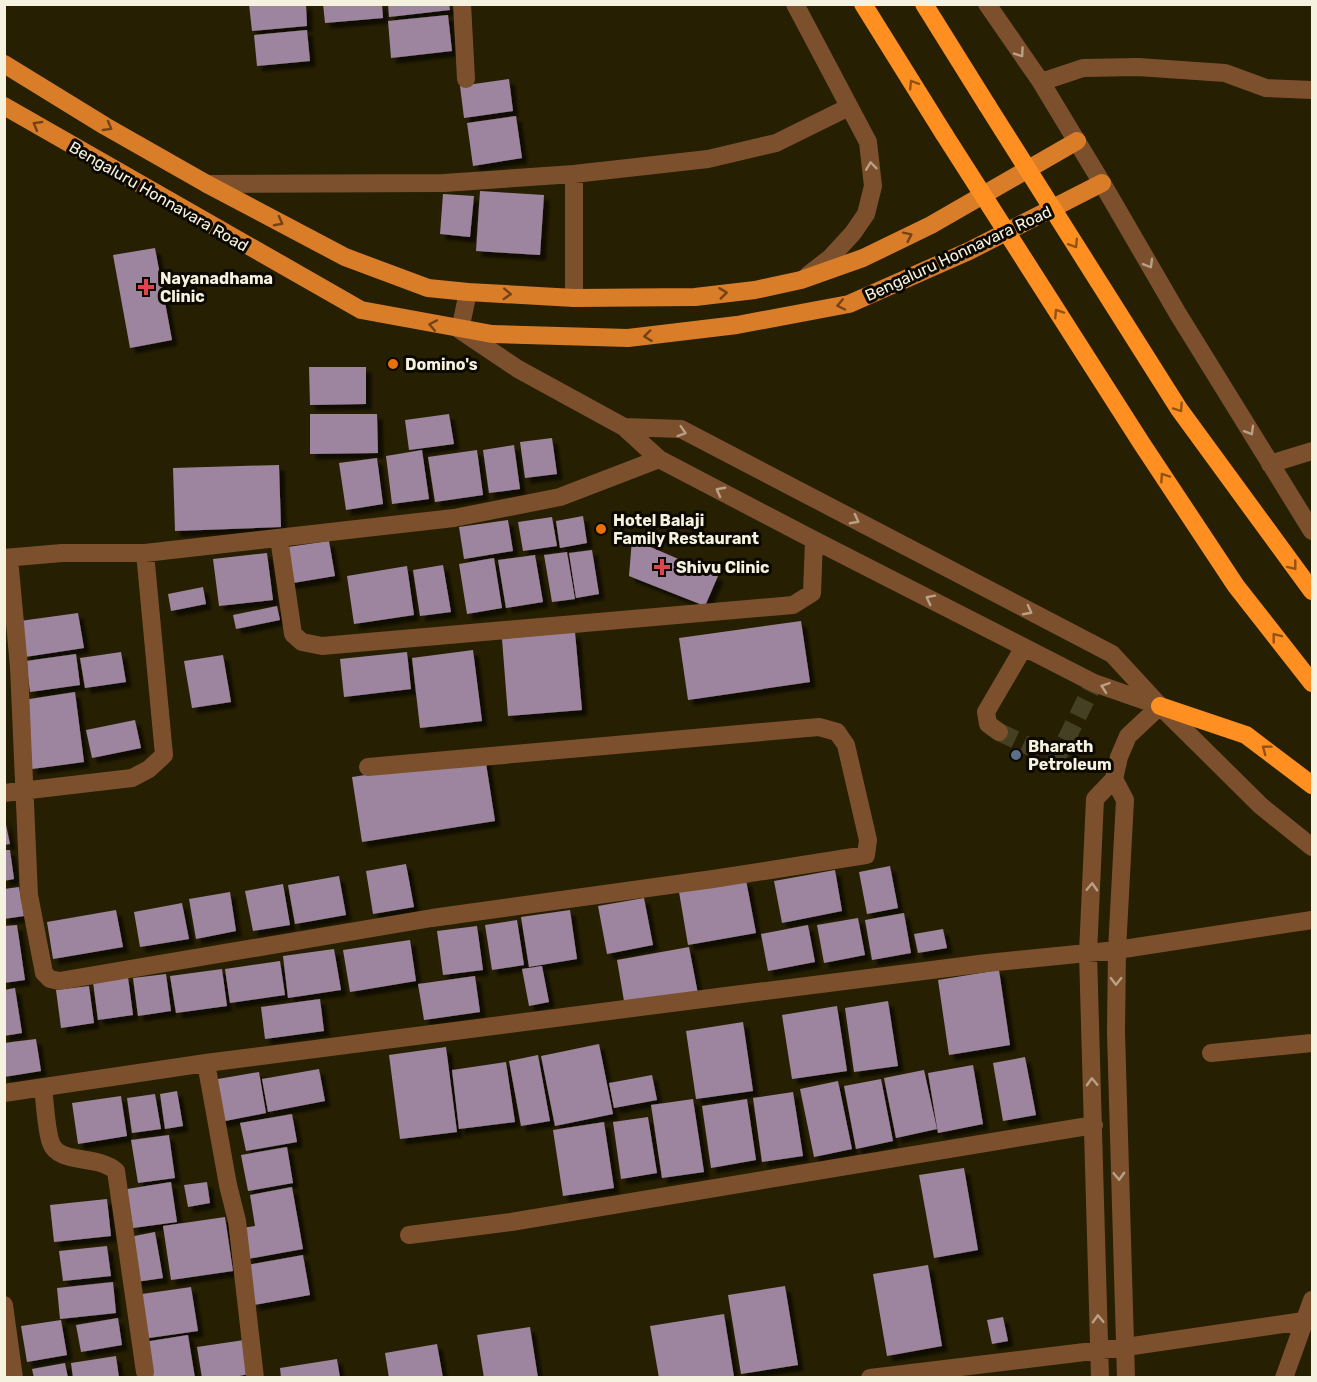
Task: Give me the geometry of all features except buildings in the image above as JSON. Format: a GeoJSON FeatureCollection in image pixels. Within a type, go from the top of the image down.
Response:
{"type":"FeatureCollection","features":[{"type":"Feature","properties":{"kind":"highway"},"geometry":{"type":"LineString","coordinates":[[863,4],[1161,473],[1236,586],[1312,682]]}},
{"type":"Feature","properties":{"kind":"highway"},"geometry":{"type":"LineString","coordinates":[[924,4],[1179,409],[1312,591]]}},
{"type":"Feature","properties":{"kind":"highway"},"geometry":{"type":"LineString","coordinates":[[1160,706],[1246,735],[1312,784]]}},
{"type":"Feature","properties":{"kind":"main road","name":"Bengaluru Honnavara Road"},"geometry":{"type":"LineString","coordinates":[[4,64],[105,126],[207,184],[345,257],[428,288],[468,292],[574,298],[695,297],[755,290],[801,280],[863,258],[931,225],[1077,141]]}},
{"type":"Feature","properties":{"kind":"main road","name":"Bengaluru Honnavara Road"},"geometry":{"type":"LineString","coordinates":[[4,106],[360,310],[492,334],[628,338],[738,325],[849,304],[969,251],[1102,183]]}},
{"type":"Feature","properties":{"kind":"street"},"geometry":{"type":"LineString","coordinates":[[462,4],[466,79]]}},
{"type":"Feature","properties":{"kind":"street"},"geometry":{"type":"LineString","coordinates":[[795,4],[868,142],[873,186],[866,214],[853,233],[831,258],[801,280]]}},
{"type":"Feature","properties":{"kind":"street"},"geometry":{"type":"LineString","coordinates":[[987,4],[1041,82],[1178,314],[1312,531]]}},
{"type":"Feature","properties":{"kind":"street"},"geometry":{"type":"LineString","coordinates":[[1041,82],[1083,68],[1138,67],[1225,73],[1266,88],[1312,90]]}},
{"type":"Feature","properties":{"kind":"street"},"geometry":{"type":"LineString","coordinates":[[207,184],[444,183],[574,174],[708,159],[776,143],[849,106]]}},
{"type":"Feature","properties":{"kind":"street"},"geometry":{"type":"LineString","coordinates":[[574,174],[574,298]]}},
{"type":"Feature","properties":{"kind":"street"},"geometry":{"type":"LineString","coordinates":[[468,292],[460,330],[518,369],[624,427],[659,459],[1094,683],[1160,706]]}},
{"type":"Feature","properties":{"kind":"street"},"geometry":{"type":"LineString","coordinates":[[624,427],[681,429],[1112,654],[1160,706],[1261,806],[1312,847]]}},
{"type":"Feature","properties":{"kind":"street"},"geometry":{"type":"LineString","coordinates":[[1270,464],[1312,451]]}},
{"type":"Feature","properties":{"kind":"street"},"geometry":{"type":"LineString","coordinates":[[368,767],[819,727],[837,732],[846,745],[868,840],[867,855],[432,918],[59,981],[50,979],[44,973],[29,895],[19,667],[7,558],[62,553],[145,553],[454,518],[560,497],[659,459]]}},
{"type":"Feature","properties":{"kind":"street"},"geometry":{"type":"LineString","coordinates":[[279,538],[293,634],[302,642],[322,646],[793,605],[812,593],[814,540]]}},
{"type":"Feature","properties":{"kind":"street"},"geometry":{"type":"LineString","coordinates":[[4,793],[132,778],[149,770],[164,755],[145,553]]}},
{"type":"Feature","properties":{"kind":"street"},"geometry":{"type":"LineString","coordinates":[[999,732],[988,724],[986,712],[1024,647]]}},
{"type":"Feature","properties":{"kind":"street"},"geometry":{"type":"LineString","coordinates":[[1100,1377],[1088,953],[1095,798],[1114,779],[1128,736],[1160,706]]}},
{"type":"Feature","properties":{"kind":"street"},"geometry":{"type":"LineString","coordinates":[[1114,779],[1125,800],[1117,950],[1116,1032],[1126,1377]]}},
{"type":"Feature","properties":{"kind":"street"},"geometry":{"type":"LineString","coordinates":[[4,1093],[206,1063],[987,963],[1117,950],[1312,920]]}},
{"type":"Feature","properties":{"kind":"street"},"geometry":{"type":"LineString","coordinates":[[1211,1053],[1312,1043]]}},
{"type":"Feature","properties":{"kind":"street"},"geometry":{"type":"LineString","coordinates":[[206,1063],[228,1185],[237,1221],[255,1377]]}},
{"type":"Feature","properties":{"kind":"street"},"geometry":{"type":"LineString","coordinates":[[43,1087],[51,1143],[57,1153],[108,1164],[116,1171],[145,1372]]}},
{"type":"Feature","properties":{"kind":"street"},"geometry":{"type":"LineString","coordinates":[[410,1234],[511,1222],[1094,1125]]}},
{"type":"Feature","properties":{"kind":"street"},"geometry":{"type":"LineString","coordinates":[[1284,1377],[1312,1300]]}},
{"type":"Feature","properties":{"kind":"street"},"geometry":{"type":"LineString","coordinates":[[4,1305],[14,1377]]}},
{"type":"Feature","properties":{"kind":"street"},"geometry":{"type":"LineString","coordinates":[[870,1377],[1126,1347],[1304,1321]]}},
{"type":"Feature","properties":{"kind":"tunnel"},"geometry":{"type":"LineString","coordinates":[[999,732],[1052,757],[1060,752],[1094,683]]}},
{"type":"Feature","properties":{"kind":"place","name":"Nayanadhama Clinic"},"geometry":{"type":"Point","coordinates":[146,287]}},
{"type":"Feature","properties":{"kind":"place","name":"Domino's"},"geometry":{"type":"Point","coordinates":[393,364]}},
{"type":"Feature","properties":{"kind":"place","name":"Hotel Balaji Family Restaurant"},"geometry":{"type":"Point","coordinates":[601,529]}},
{"type":"Feature","properties":{"kind":"place","name":"Shivu Clinic"},"geometry":{"type":"Point","coordinates":[662,567]}},
{"type":"Feature","properties":{"kind":"place","name":"Bharath Petroleum"},"geometry":{"type":"Point","coordinates":[1016,755]}}]}
